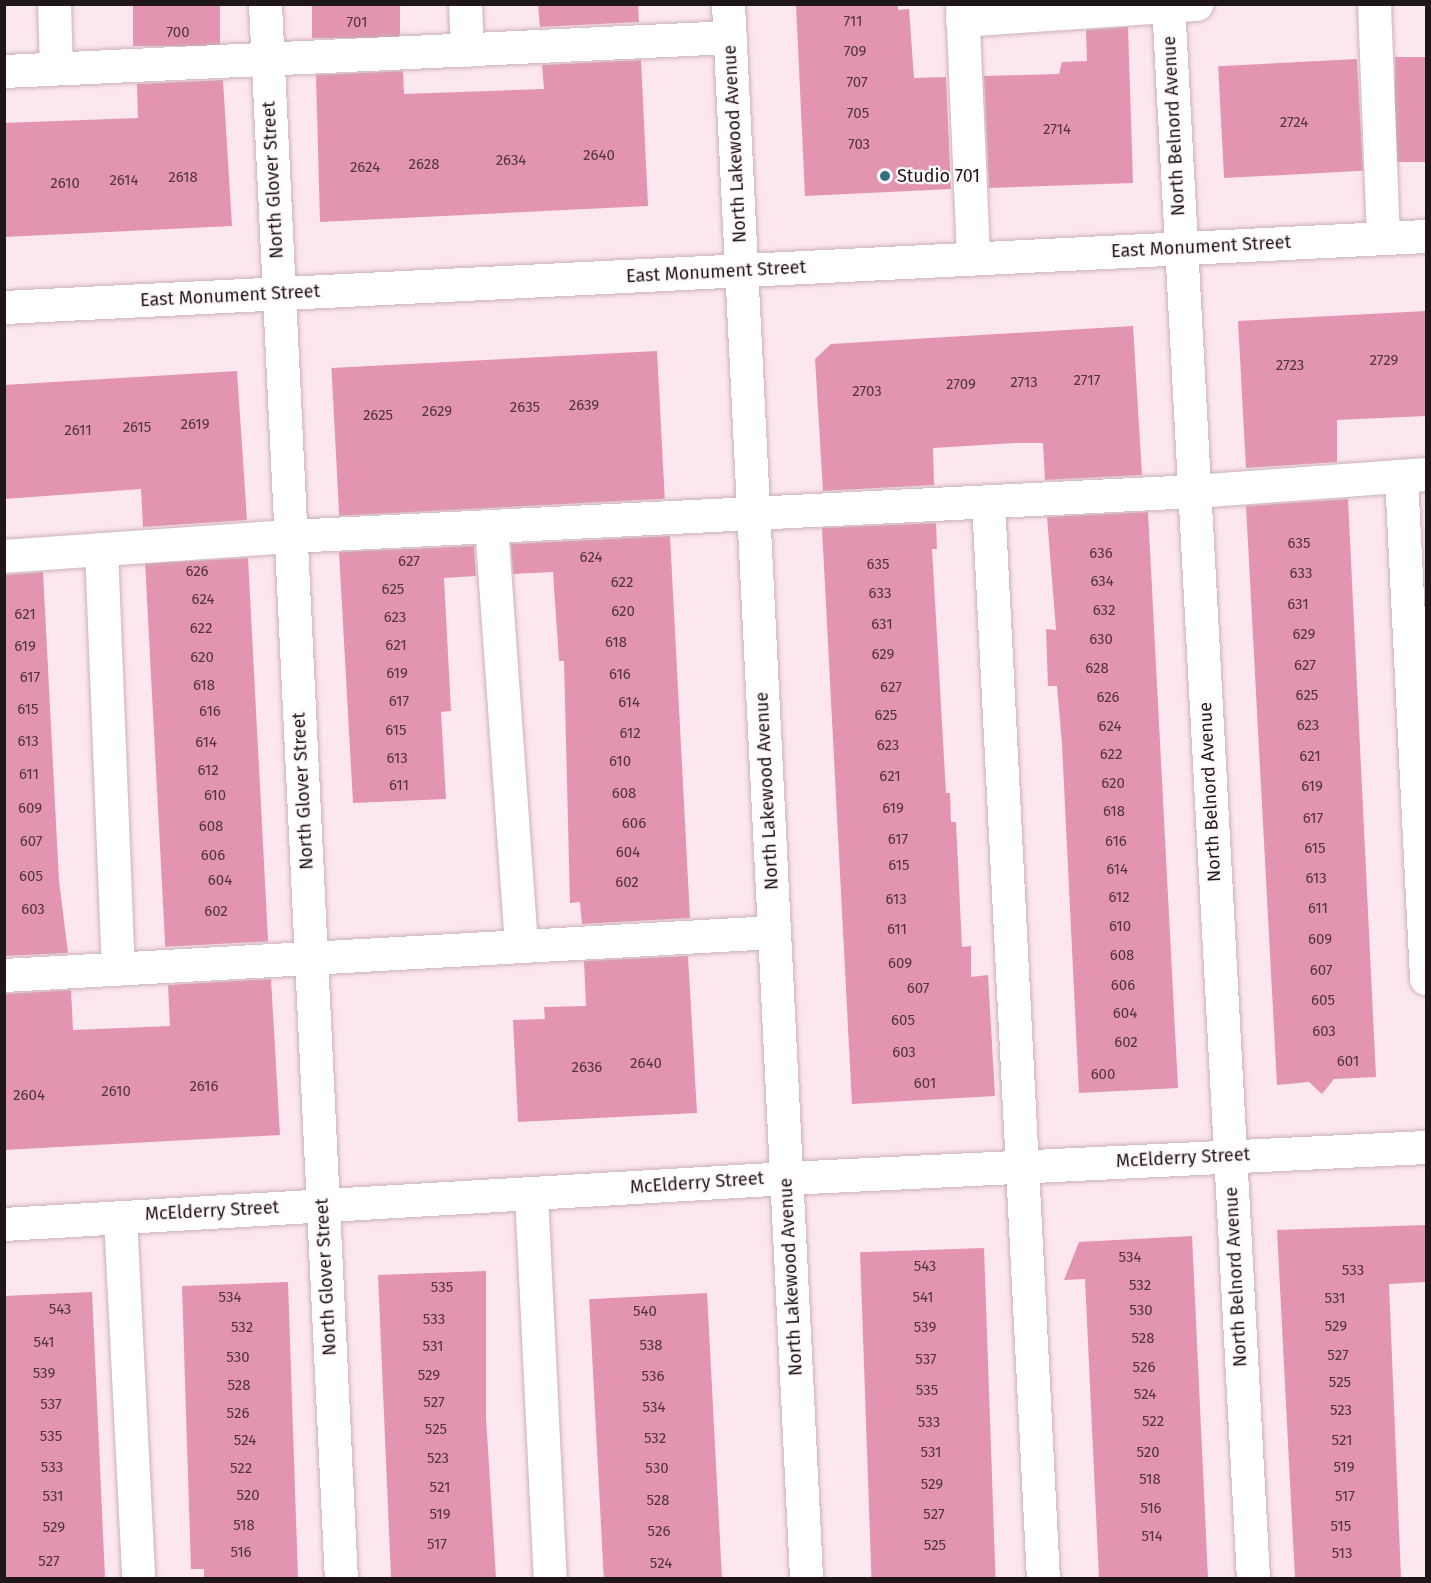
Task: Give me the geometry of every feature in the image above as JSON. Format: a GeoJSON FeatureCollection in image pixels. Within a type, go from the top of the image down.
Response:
{"type":"FeatureCollection","features":[{"type":"Feature","properties":{"kind":"street"},"geometry":{"type":"LineString","coordinates":[[54,4],[56,68]]}},
{"type":"Feature","properties":{"kind":"street","name":"North Glover Street"},"geometry":{"type":"LineString","coordinates":[[265,4],[341,1578]]}},
{"type":"Feature","properties":{"kind":"street"},"geometry":{"type":"LineString","coordinates":[[465,4],[466,50]]}},
{"type":"Feature","properties":{"kind":"street","name":"North Lakewood Avenue"},"geometry":{"type":"LineString","coordinates":[[728,4],[806,1578]]}},
{"type":"Feature","properties":{"kind":"street"},"geometry":{"type":"LineString","coordinates":[[1374,4],[1383,238]]}},
{"type":"Feature","properties":{"kind":"street"},"geometry":{"type":"LineString","coordinates":[[973,258],[962,12],[1177,5]]}},
{"type":"Feature","properties":{"kind":"street","name":"North Belnord Avenue"},"geometry":{"type":"LineString","coordinates":[[1177,5],[1181,248],[1253,1578]]}},
{"type":"Feature","properties":{"kind":"street"},"geometry":{"type":"LineString","coordinates":[[4,71],[730,37]]}},
{"type":"Feature","properties":{"kind":"street","name":"East Monument Street"},"geometry":{"type":"LineString","coordinates":[[4,307],[1426,236]]}},
{"type":"Feature","properties":{"kind":"street"},"geometry":{"type":"LineString","coordinates":[[4,556],[290,536],[1194,491],[1414,475],[1426,978]]}},
{"type":"Feature","properties":{"kind":"street"},"geometry":{"type":"LineString","coordinates":[[988,501],[1043,1578]]}},
{"type":"Feature","properties":{"kind":"street"},"geometry":{"type":"LineString","coordinates":[[491,526],[521,946]]}},
{"type":"Feature","properties":{"kind":"street"},"geometry":{"type":"LineString","coordinates":[[100,549],[118,969]]}},
{"type":"Feature","properties":{"kind":"street"},"geometry":{"type":"LineString","coordinates":[[4,975],[774,932]]}},
{"type":"Feature","properties":{"kind":"street","name":"McElderry Street"},"geometry":{"type":"LineString","coordinates":[[4,1224],[787,1178],[1426,1147]]}},
{"type":"Feature","properties":{"kind":"street"},"geometry":{"type":"LineString","coordinates":[[531,1194],[550,1578]]}},
{"type":"Feature","properties":{"kind":"street"},"geometry":{"type":"LineString","coordinates":[[120,1217],[138,1578]]}},
{"type":"Feature","properties":{"kind":"building"},"geometry":{"type":"Polygon","coordinates":[[[133,4],[220,4],[220,46],[133,46],[133,4]]]}},
{"type":"Feature","properties":{"kind":"building"},"geometry":{"type":"Polygon","coordinates":[[[312,4],[400,4],[400,38],[312,38],[312,4]]]}},
{"type":"Feature","properties":{"kind":"building"},"geometry":{"type":"Polygon","coordinates":[[[538,4],[638,4],[639,22],[540,27],[538,4]]]}},
{"type":"Feature","properties":{"kind":"building"},"geometry":{"type":"Polygon","coordinates":[[[796,4],[898,4],[898,10],[909,9],[914,78],[946,77],[951,189],[805,196],[796,4]]]}},
{"type":"Feature","properties":{"kind":"building"},"geometry":{"type":"Polygon","coordinates":[[[1128,27],[1133,183],[989,188],[984,76],[1059,74],[1062,62],[1087,61],[1086,30],[1128,27]]]}},
{"type":"Feature","properties":{"kind":"building"},"geometry":{"type":"Polygon","coordinates":[[[1395,57],[1426,57],[1426,162],[1395,162],[1395,57]]]}},
{"type":"Feature","properties":{"kind":"building"},"geometry":{"type":"Polygon","coordinates":[[[1357,59],[1363,171],[1224,178],[1218,66],[1357,59]]]}},
{"type":"Feature","properties":{"kind":"building"},"geometry":{"type":"Polygon","coordinates":[[[641,60],[648,206],[320,222],[316,75],[403,71],[404,94],[544,89],[542,65],[641,60]]]}},
{"type":"Feature","properties":{"kind":"building"},"geometry":{"type":"Polygon","coordinates":[[[223,80],[232,226],[4,237],[4,123],[138,118],[137,84],[223,80]]]}},
{"type":"Feature","properties":{"kind":"building"},"geometry":{"type":"Polygon","coordinates":[[[1426,311],[1426,416],[1337,420],[1337,462],[1246,468],[1238,321],[1426,311]]]}},
{"type":"Feature","properties":{"kind":"building"},"geometry":{"type":"Polygon","coordinates":[[[1133,326],[1142,475],[1045,480],[1043,443],[1015,443],[933,448],[934,485],[823,491],[815,359],[831,344],[1133,326]]]}},
{"type":"Feature","properties":{"kind":"building"},"geometry":{"type":"Polygon","coordinates":[[[657,351],[665,499],[339,516],[331,368],[657,351]]]}},
{"type":"Feature","properties":{"kind":"building"},"geometry":{"type":"Polygon","coordinates":[[[237,371],[247,520],[143,527],[141,489],[4,499],[4,385],[237,371]]]}},
{"type":"Feature","properties":{"kind":"building"},"geometry":{"type":"Polygon","coordinates":[[[1348,499],[1376,1077],[1334,1079],[1322,1094],[1309,1082],[1277,1085],[1246,506],[1348,499]]]}},
{"type":"Feature","properties":{"kind":"building"},"geometry":{"type":"Polygon","coordinates":[[[1148,512],[1178,1088],[1079,1093],[1062,744],[1057,686],[1048,686],[1046,629],[1056,630],[1047,517],[1148,512]]]}},
{"type":"Feature","properties":{"kind":"building"},"geometry":{"type":"Polygon","coordinates":[[[936,523],[937,549],[932,549],[946,793],[950,793],[951,822],[956,822],[962,947],[971,946],[971,977],[988,975],[995,1096],[852,1104],[822,528],[936,523]]]}},
{"type":"Feature","properties":{"kind":"building"},"geometry":{"type":"Polygon","coordinates":[[[670,536],[690,918],[582,924],[580,902],[570,903],[564,661],[559,661],[553,572],[513,574],[511,544],[670,536]]]}},
{"type":"Feature","properties":{"kind":"building"},"geometry":{"type":"Polygon","coordinates":[[[474,546],[476,576],[444,578],[451,711],[441,712],[446,799],[353,803],[339,552],[474,546]]]}},
{"type":"Feature","properties":{"kind":"building"},"geometry":{"type":"Polygon","coordinates":[[[248,558],[268,941],[165,947],[145,563],[248,558]]]}},
{"type":"Feature","properties":{"kind":"building"},"geometry":{"type":"Polygon","coordinates":[[[43,572],[59,881],[68,953],[4,956],[4,575],[43,572]]]}},
{"type":"Feature","properties":{"kind":"building"},"geometry":{"type":"Polygon","coordinates":[[[688,956],[697,1113],[518,1122],[513,1020],[545,1019],[544,1007],[586,1006],[584,961],[688,956]]]}},
{"type":"Feature","properties":{"kind":"building"},"geometry":{"type":"Polygon","coordinates":[[[271,979],[280,1135],[4,1150],[4,994],[71,990],[73,1030],[170,1026],[168,985],[271,979]]]}},
{"type":"Feature","properties":{"kind":"building"},"geometry":{"type":"Polygon","coordinates":[[[1426,1225],[1426,1282],[1389,1284],[1401,1578],[1295,1578],[1277,1230],[1426,1225]]]}},
{"type":"Feature","properties":{"kind":"building"},"geometry":{"type":"Polygon","coordinates":[[[1192,1236],[1208,1578],[1099,1578],[1085,1279],[1064,1280],[1079,1242],[1192,1236]]]}},
{"type":"Feature","properties":{"kind":"building"},"geometry":{"type":"Polygon","coordinates":[[[984,1248],[996,1578],[871,1578],[860,1252],[984,1248]]]}},
{"type":"Feature","properties":{"kind":"building"},"geometry":{"type":"Polygon","coordinates":[[[486,1271],[486,1417],[496,1578],[391,1578],[378,1275],[486,1271]]]}},
{"type":"Feature","properties":{"kind":"building"},"geometry":{"type":"Polygon","coordinates":[[[288,1282],[298,1578],[204,1578],[204,1569],[191,1569],[182,1286],[288,1282]]]}},
{"type":"Feature","properties":{"kind":"building"},"geometry":{"type":"Polygon","coordinates":[[[92,1292],[105,1578],[4,1578],[4,1296],[92,1292]]]}},
{"type":"Feature","properties":{"kind":"building"},"geometry":{"type":"Polygon","coordinates":[[[707,1293],[722,1578],[604,1578],[589,1299],[707,1293]]]}},
{"type":"Feature","properties":{"kind":"place","name":"Studio 701"},"geometry":{"type":"Point","coordinates":[885,176]}}]}
